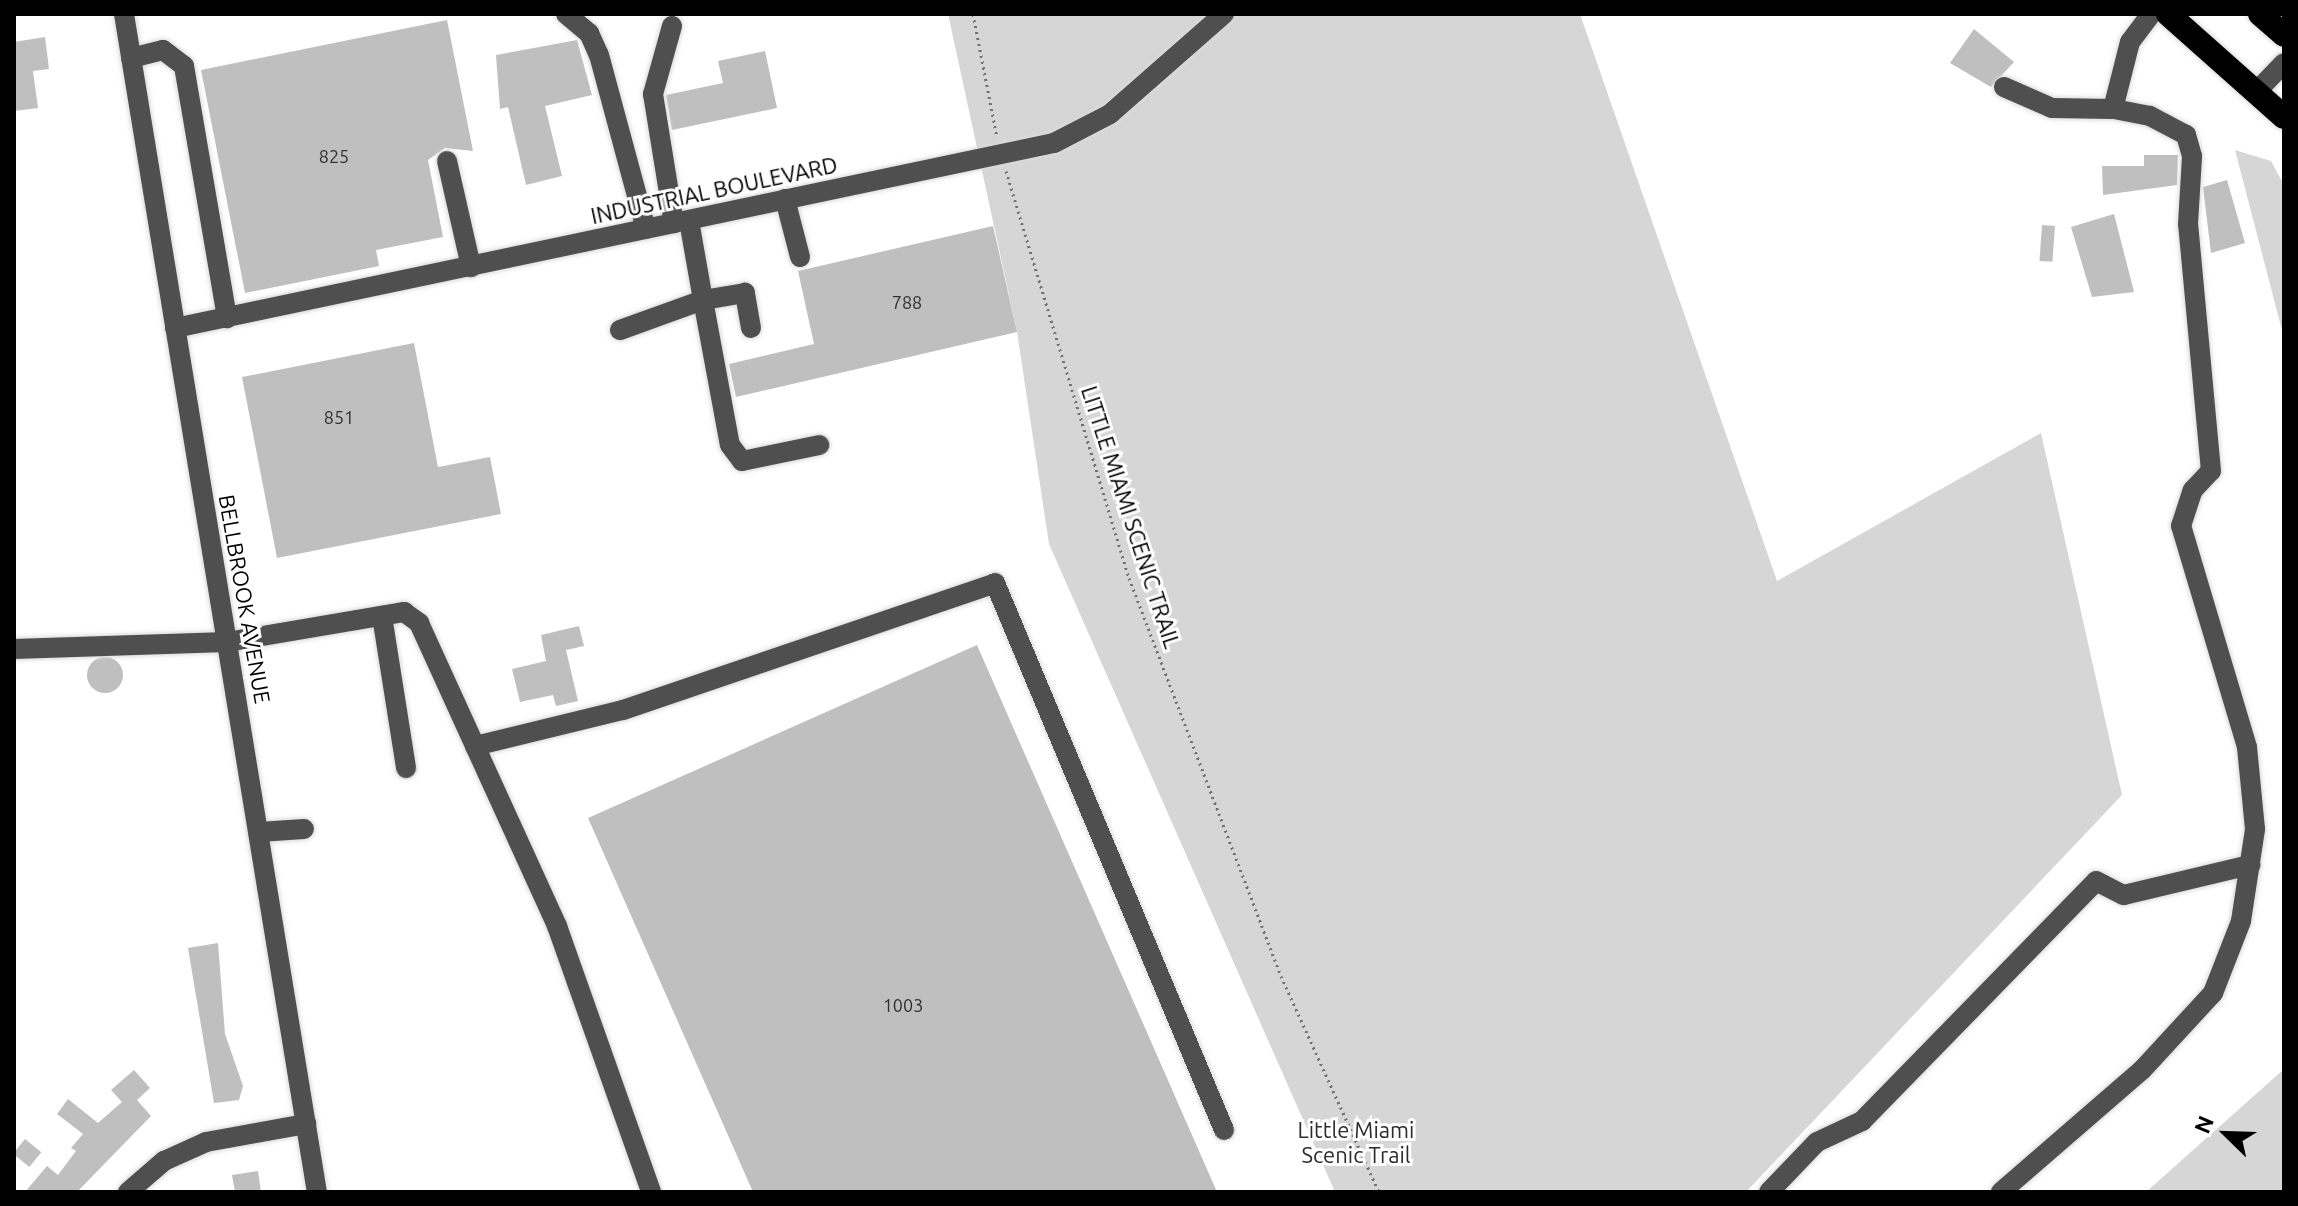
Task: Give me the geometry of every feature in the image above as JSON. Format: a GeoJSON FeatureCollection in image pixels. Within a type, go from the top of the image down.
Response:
{"type":"FeatureCollection","features":[{"type":"Feature","properties":{"kind":"highway"},"geometry":{"type":"LineString","coordinates":[[2168,14],[2284,117]]}},
{"type":"Feature","properties":{"kind":"highway"},"geometry":{"type":"LineString","coordinates":[[2260,14],[2284,35]]}},
{"type":"Feature","properties":{"kind":"street","name":"BELLBROOK AVENUE"},"geometry":{"type":"LineString","coordinates":[[124,14],[317,1192]]}},
{"type":"Feature","properties":{"kind":"street"},"geometry":{"type":"LineString","coordinates":[[566,14],[589,33],[599,55],[646,229]]}},
{"type":"Feature","properties":{"kind":"street","name":"INDUSTRIAL BOULEVARD"},"geometry":{"type":"LineString","coordinates":[[175,328],[1054,143],[1110,114],[1224,14]]}},
{"type":"Feature","properties":{"kind":"street"},"geometry":{"type":"LineString","coordinates":[[2113,109],[2130,42],[2151,14]]}},
{"type":"Feature","properties":{"kind":"street"},"geometry":{"type":"LineString","coordinates":[[672,26],[653,94],[703,300],[730,445],[742,461],[819,445]]}},
{"type":"Feature","properties":{"kind":"street"},"geometry":{"type":"LineString","coordinates":[[131,58],[163,50],[184,66],[227,318]]}},
{"type":"Feature","properties":{"kind":"street"},"geometry":{"type":"LineString","coordinates":[[2256,92],[2284,63]]}},
{"type":"Feature","properties":{"kind":"street"},"geometry":{"type":"LineString","coordinates":[[2001,1192],[2142,1070],[2213,993],[2241,921],[2255,829],[2247,747],[2181,526],[2193,490],[2211,471],[2188,224],[2192,156],[2186,135],[2150,116],[2113,109],[2052,108],[2004,87]]}},
{"type":"Feature","properties":{"kind":"street"},"geometry":{"type":"LineString","coordinates":[[447,161],[471,267]]}},
{"type":"Feature","properties":{"kind":"street"},"geometry":{"type":"LineString","coordinates":[[785,199],[800,257]]}},
{"type":"Feature","properties":{"kind":"street"},"geometry":{"type":"LineString","coordinates":[[620,330],[703,300],[745,293],[751,328]]}},
{"type":"Feature","properties":{"kind":"street"},"geometry":{"type":"LineString","coordinates":[[475,746],[623,710],[995,583],[1224,1130]]}},
{"type":"Feature","properties":{"kind":"street"},"geometry":{"type":"LineString","coordinates":[[14,649],[227,642],[404,612],[419,623],[557,926],[651,1192]]}},
{"type":"Feature","properties":{"kind":"street"},"geometry":{"type":"LineString","coordinates":[[382,616],[406,768]]}},
{"type":"Feature","properties":{"kind":"street"},"geometry":{"type":"LineString","coordinates":[[259,832],[304,829]]}},
{"type":"Feature","properties":{"kind":"street"},"geometry":{"type":"LineString","coordinates":[[1769,1192],[1817,1142],[1862,1121],[2096,881],[2124,895],[2250,865]]}},
{"type":"Feature","properties":{"kind":"street"},"geometry":{"type":"LineString","coordinates":[[128,1192],[164,1161],[206,1142],[306,1124]]}},
{"type":"Feature","properties":{"kind":"path","name":"LITTLE MIAMI SCENIC TRAIL"},"geometry":{"type":"LineString","coordinates":[[973,14],[1001,154],[1129,578],[1281,976],[1379,1192]]}},
{"type":"Feature","properties":{"kind":"green space","name":"Little Miami Scenic Trail"},"geometry":{"type":"Polygon","coordinates":[[[948,14],[1580,14],[1777,581],[2041,433],[2122,795],[1746,1192],[1335,1192],[1049,544],[1017,332],[948,14]]]}},
{"type":"Feature","properties":{"kind":"green space"},"geometry":{"type":"Polygon","coordinates":[[[2235,150],[2271,161],[2284,185],[2284,338],[2235,150]]]}},
{"type":"Feature","properties":{"kind":"green space"},"geometry":{"type":"Polygon","coordinates":[[[2284,1069],[2284,1192],[2146,1192],[2284,1069]]]}},
{"type":"Feature","properties":{"kind":"building"},"geometry":{"type":"Polygon","coordinates":[[[447,20],[473,151],[445,148],[428,160],[443,237],[376,250],[379,266],[245,293],[201,70],[447,20]]]}},
{"type":"Feature","properties":{"kind":"building"},"geometry":{"type":"Polygon","coordinates":[[[1974,29],[2014,62],[1991,87],[1950,63],[1974,29]]]}},
{"type":"Feature","properties":{"kind":"building"},"geometry":{"type":"Polygon","coordinates":[[[45,37],[49,69],[33,71],[38,108],[14,111],[14,42],[45,37]]]}},
{"type":"Feature","properties":{"kind":"building"},"geometry":{"type":"Polygon","coordinates":[[[577,40],[592,95],[545,106],[562,176],[526,185],[508,107],[500,109],[496,55],[577,40]]]}},
{"type":"Feature","properties":{"kind":"building"},"geometry":{"type":"Polygon","coordinates":[[[765,51],[777,108],[672,130],[666,95],[723,83],[718,61],[765,51]]]}},
{"type":"Feature","properties":{"kind":"building"},"geometry":{"type":"Polygon","coordinates":[[[2144,155],[2178,155],[2177,185],[2103,195],[2102,166],[2144,166],[2144,155]]]}},
{"type":"Feature","properties":{"kind":"building"},"geometry":{"type":"Polygon","coordinates":[[[2227,180],[2245,243],[2211,253],[2203,187],[2227,180]]]}},
{"type":"Feature","properties":{"kind":"building"},"geometry":{"type":"Polygon","coordinates":[[[2114,214],[2134,292],[2092,297],[2071,227],[2114,214]]]}},
{"type":"Feature","properties":{"kind":"building"},"geometry":{"type":"Polygon","coordinates":[[[2042,225],[2055,226],[2052,262],[2039,261],[2042,225]]]}},
{"type":"Feature","properties":{"kind":"building"},"geometry":{"type":"Polygon","coordinates":[[[993,226],[1017,332],[736,397],[729,364],[814,344],[798,271],[993,226]]]}},
{"type":"Feature","properties":{"kind":"building"},"geometry":{"type":"Polygon","coordinates":[[[414,343],[438,467],[490,457],[501,514],[277,558],[242,377],[414,343]]]}},
{"type":"Feature","properties":{"kind":"building"},"geometry":{"type":"Polygon","coordinates":[[[579,626],[584,646],[566,650],[578,701],[556,706],[553,695],[520,702],[512,669],[546,661],[541,635],[579,626]]]}},
{"type":"Feature","properties":{"kind":"building"},"geometry":{"type":"Polygon","coordinates":[[[977,645],[1217,1192],[753,1192],[588,818],[977,645]]]}},
{"type":"Feature","properties":{"kind":"building"},"geometry":{"type":"Polygon","coordinates":[[[105,657],[118,662],[123,675],[118,688],[105,693],[92,688],[87,675],[92,662],[105,657]]]}},
{"type":"Feature","properties":{"kind":"building"},"geometry":{"type":"Polygon","coordinates":[[[218,943],[225,1034],[243,1086],[239,1100],[214,1103],[188,948],[218,943]]]}},
{"type":"Feature","properties":{"kind":"building"},"geometry":{"type":"Polygon","coordinates":[[[134,1070],[150,1088],[137,1100],[151,1116],[77,1192],[25,1192],[47,1166],[58,1175],[76,1151],[71,1148],[83,1134],[57,1114],[68,1099],[98,1123],[122,1102],[111,1090],[134,1070]]]}},
{"type":"Feature","properties":{"kind":"building"},"geometry":{"type":"Polygon","coordinates":[[[25,1139],[41,1152],[29,1167],[14,1155],[25,1139]]]}},
{"type":"Feature","properties":{"kind":"building"},"geometry":{"type":"Polygon","coordinates":[[[258,1171],[261,1192],[235,1192],[232,1175],[258,1171]]]}}]}
